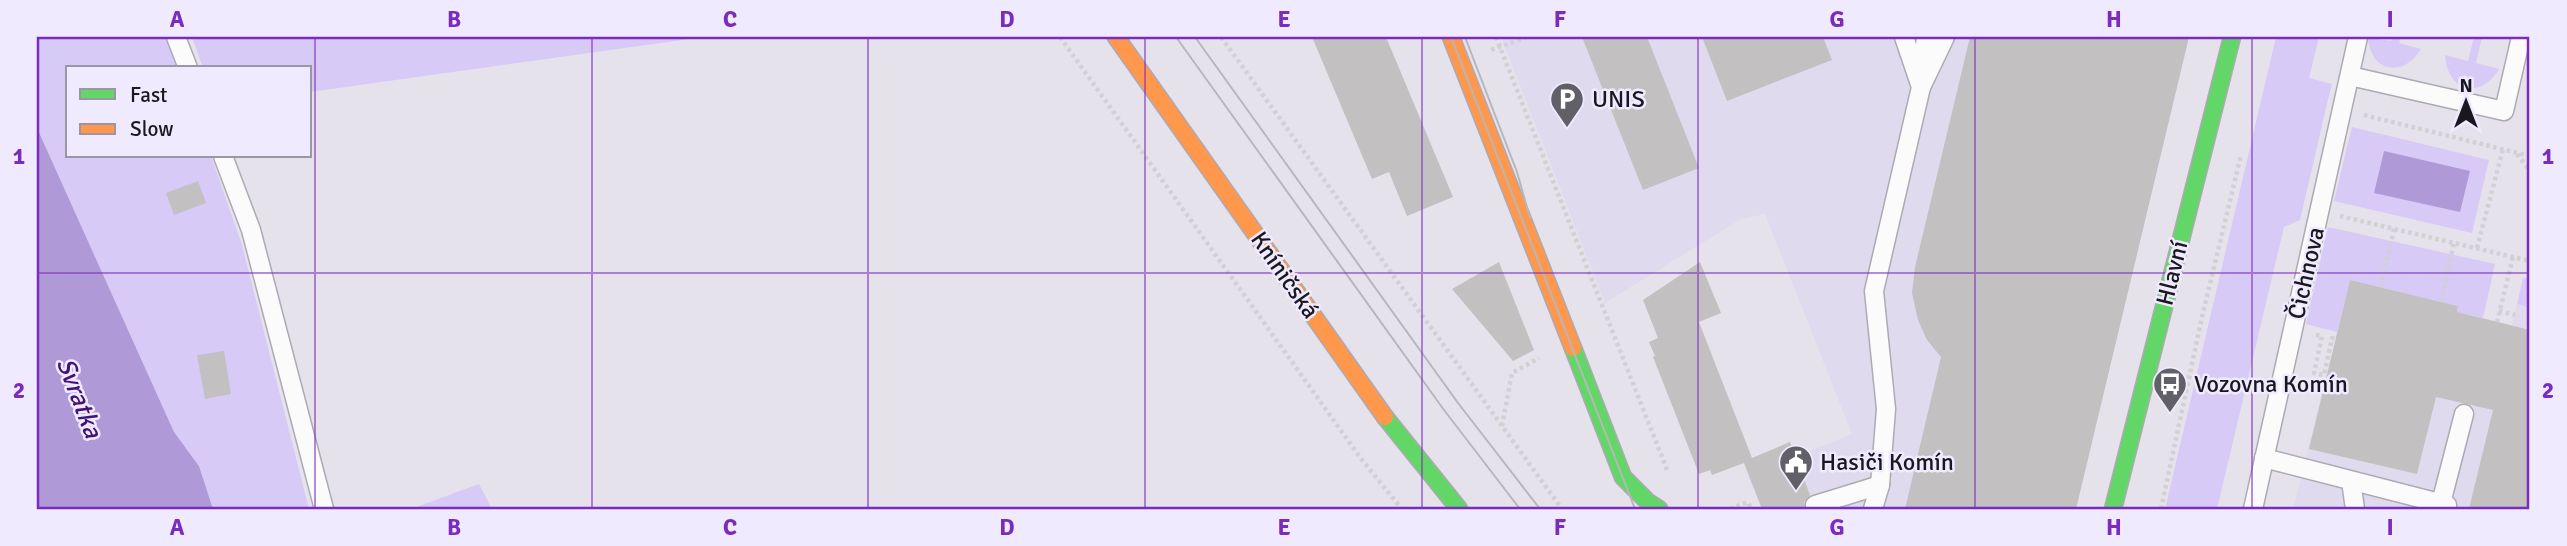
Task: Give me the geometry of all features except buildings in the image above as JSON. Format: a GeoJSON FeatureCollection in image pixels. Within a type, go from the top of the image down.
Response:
{"type":"FeatureCollection","features":[{"type":"Feature","properties":{"kind":"street","name":"Kníničská"},"geometry":{"type":"LineString","coordinates":[[1116,37],[1397,434],[1459,509]]}},
{"type":"Feature","properties":{"kind":"street"},"geometry":{"type":"LineString","coordinates":[[1451,37],[1623,477],[1659,509]]}},
{"type":"Feature","properties":{"kind":"street","name":"Hlavní"},"geometry":{"type":"LineString","coordinates":[[2113,509],[2232,37]]}},
{"type":"Feature","properties":{"kind":"lane"},"geometry":{"type":"LineString","coordinates":[[176,37],[187,66]]}},
{"type":"Feature","properties":{"kind":"lane"},"geometry":{"type":"LineString","coordinates":[[1904,37],[1921,87]]}},
{"type":"Feature","properties":{"kind":"lane"},"geometry":{"type":"LineString","coordinates":[[1873,509],[1880,485],[1886,409],[1874,291],[1921,87],[1926,37]]}},
{"type":"Feature","properties":{"kind":"lane"},"geometry":{"type":"LineString","coordinates":[[1921,87],[1945,37]]}},
{"type":"Feature","properties":{"kind":"lane","name":"Čichnova"},"geometry":{"type":"LineString","coordinates":[[2253,509],[2358,37]]}},
{"type":"Feature","properties":{"kind":"lane"},"geometry":{"type":"LineString","coordinates":[[2350,76],[2504,111],[2521,37]]}},
{"type":"Feature","properties":{"kind":"lane"},"geometry":{"type":"LineString","coordinates":[[224,158],[251,230],[324,509]]}},
{"type":"Feature","properties":{"kind":"lane"},"geometry":{"type":"LineString","coordinates":[[2264,458],[2444,506],[2464,414]]}},
{"type":"Feature","properties":{"kind":"lane"},"geometry":{"type":"LineString","coordinates":[[2351,481],[2355,509]]}},
{"type":"Feature","properties":{"kind":"lane"},"geometry":{"type":"LineString","coordinates":[[1815,505],[1880,485]]}},
{"type":"Feature","properties":{"kind":"path"},"geometry":{"type":"LineString","coordinates":[[1060,37],[1362,460],[1402,509]]}},
{"type":"Feature","properties":{"kind":"path"},"geometry":{"type":"LineString","coordinates":[[1221,37],[1562,509]]}},
{"type":"Feature","properties":{"kind":"path"},"geometry":{"type":"LineString","coordinates":[[1496,37],[1672,480]]}},
{"type":"Feature","properties":{"kind":"path"},"geometry":{"type":"LineString","coordinates":[[2343,110],[2530,156]]}},
{"type":"Feature","properties":{"kind":"path"},"geometry":{"type":"LineString","coordinates":[[2161,509],[2243,144]]}},
{"type":"Feature","properties":{"kind":"path"},"geometry":{"type":"LineString","coordinates":[[2477,248],[2502,149]]}},
{"type":"Feature","properties":{"kind":"path"},"geometry":{"type":"LineString","coordinates":[[2517,153],[2530,171]]}},
{"type":"Feature","properties":{"kind":"path"},"geometry":{"type":"LineString","coordinates":[[2330,214],[2530,261]]}},
{"type":"Feature","properties":{"kind":"path"},"geometry":{"type":"LineString","coordinates":[[2381,287],[2394,229]]}},
{"type":"Feature","properties":{"kind":"path"},"geometry":{"type":"LineString","coordinates":[[2441,302],[2454,243]]}},
{"type":"Feature","properties":{"kind":"path"},"geometry":{"type":"LineString","coordinates":[[2497,322],[2513,257]]}},
{"type":"Feature","properties":{"kind":"path"},"geometry":{"type":"LineString","coordinates":[[2499,311],[2515,315]]}},
{"type":"Feature","properties":{"kind":"path"},"geometry":{"type":"LineString","coordinates":[[2322,337],[2314,373],[2324,374],[2332,338],[2336,340]]}},
{"type":"Feature","properties":{"kind":"path"},"geometry":{"type":"LineString","coordinates":[[1502,427],[1511,373],[1542,356]]}},
{"type":"Feature","properties":{"kind":"path"},"geometry":{"type":"LineString","coordinates":[[1730,509],[1748,502],[1751,509]]}},
{"type":"Feature","properties":{"kind":"shaded area"},"geometry":{"type":"Polygon","coordinates":[[[37,37],[174,37],[183,66],[66,66],[66,158],[212,158],[242,245],[309,509],[213,509],[199,466],[174,432],[37,128],[37,37]]]}},
{"type":"Feature","properties":{"kind":"shaded area"},"geometry":{"type":"Polygon","coordinates":[[[192,37],[704,37],[312,92],[312,66],[202,66],[192,37]]]}},
{"type":"Feature","properties":{"kind":"shaded area"},"geometry":{"type":"Polygon","coordinates":[[[1501,37],[2189,37],[2076,509],[1762,509],[1748,476],[1852,434],[1765,214],[1741,219],[1605,303],[1501,37]]]}},
{"type":"Feature","properties":{"kind":"shaded area"},"geometry":{"type":"Polygon","coordinates":[[[2276,37],[2319,37],[2309,78],[2332,84],[2300,220],[2284,227],[2217,509],[2165,509],[2276,37]]]}},
{"type":"Feature","properties":{"kind":"shaded area"},"geometry":{"type":"Polygon","coordinates":[[[2368,37],[2391,41],[2392,37],[2401,37],[2399,43],[2421,49],[2406,64],[2389,67],[2375,58],[2368,37]]]}},
{"type":"Feature","properties":{"kind":"shaded area"},"geometry":{"type":"Polygon","coordinates":[[[2474,37],[2482,37],[2476,63],[2499,69],[2483,85],[2466,88],[2452,77],[2445,55],[2468,61],[2474,37]]]}},
{"type":"Feature","properties":{"kind":"shaded area"},"geometry":{"type":"Polygon","coordinates":[[[2352,127],[2489,160],[2472,233],[2334,201],[2352,127]]]}},
{"type":"Feature","properties":{"kind":"shaded area"},"geometry":{"type":"Polygon","coordinates":[[[2328,227],[2495,264],[2483,318],[2457,312],[2458,306],[2350,280],[2337,332],[2306,324],[2328,227]]]}},
{"type":"Feature","properties":{"kind":"shaded area"},"geometry":{"type":"Polygon","coordinates":[[[2523,278],[2530,279],[2530,308],[2517,304],[2523,278]]]}},
{"type":"Feature","properties":{"kind":"shaded area"},"geometry":{"type":"Polygon","coordinates":[[[2350,280],[2458,306],[2457,312],[2512,325],[2517,304],[2530,308],[2530,509],[2293,509],[2350,280]]]}},
{"type":"Feature","properties":{"kind":"shaded area"},"geometry":{"type":"Polygon","coordinates":[[[479,484],[492,509],[411,509],[479,484]]]}},
{"type":"Feature","properties":{"kind":"water","name":"Svratka"},"geometry":{"type":"Polygon","coordinates":[[[37,128],[174,432],[199,466],[213,509],[37,509],[37,128]]]}},
{"type":"Feature","properties":{"kind":"water"},"geometry":{"type":"Polygon","coordinates":[[[2384,151],[2470,171],[2460,212],[2374,193],[2384,151]]]}},
{"type":"Feature","properties":{"kind":"tram line"},"geometry":{"type":"LineString","coordinates":[[1176,37],[1444,410],[1520,509]]}},
{"type":"Feature","properties":{"kind":"tram line"},"geometry":{"type":"LineString","coordinates":[[1195,37],[1458,403],[1540,509]]}},
{"type":"Feature","properties":{"kind":"tram line"},"geometry":{"type":"LineString","coordinates":[[1451,37],[1635,509]]}},
{"type":"Feature","properties":{"kind":"tram line"},"geometry":{"type":"LineString","coordinates":[[1465,37],[1517,172],[1530,218]]}},
{"type":"Feature","properties":{"kind":"traffic: fast"},"geometry":{"type":"LineString","coordinates":[[2113,509],[2232,37]]}},
{"type":"Feature","properties":{"kind":"traffic: fast"},"geometry":{"type":"LineString","coordinates":[[1573,348],[1623,477],[1659,509]]}},
{"type":"Feature","properties":{"kind":"traffic: fast"},"geometry":{"type":"LineString","coordinates":[[1385,417],[1459,509]]}},
{"type":"Feature","properties":{"kind":"traffic: slow"},"geometry":{"type":"LineString","coordinates":[[1116,37],[1385,417]]}},
{"type":"Feature","properties":{"kind":"traffic: slow"},"geometry":{"type":"LineString","coordinates":[[1451,37],[1573,348]]}},
{"type":"Feature","properties":{"kind":"place","name":"UNIS"},"geometry":{"type":"Point","coordinates":[1567,129]}},
{"type":"Feature","properties":{"kind":"place","name":"Vozovna Komín"},"geometry":{"type":"Point","coordinates":[2170,414]}},
{"type":"Feature","properties":{"kind":"place","name":"Hasiči Komín"},"geometry":{"type":"Point","coordinates":[1796,492]}}]}
